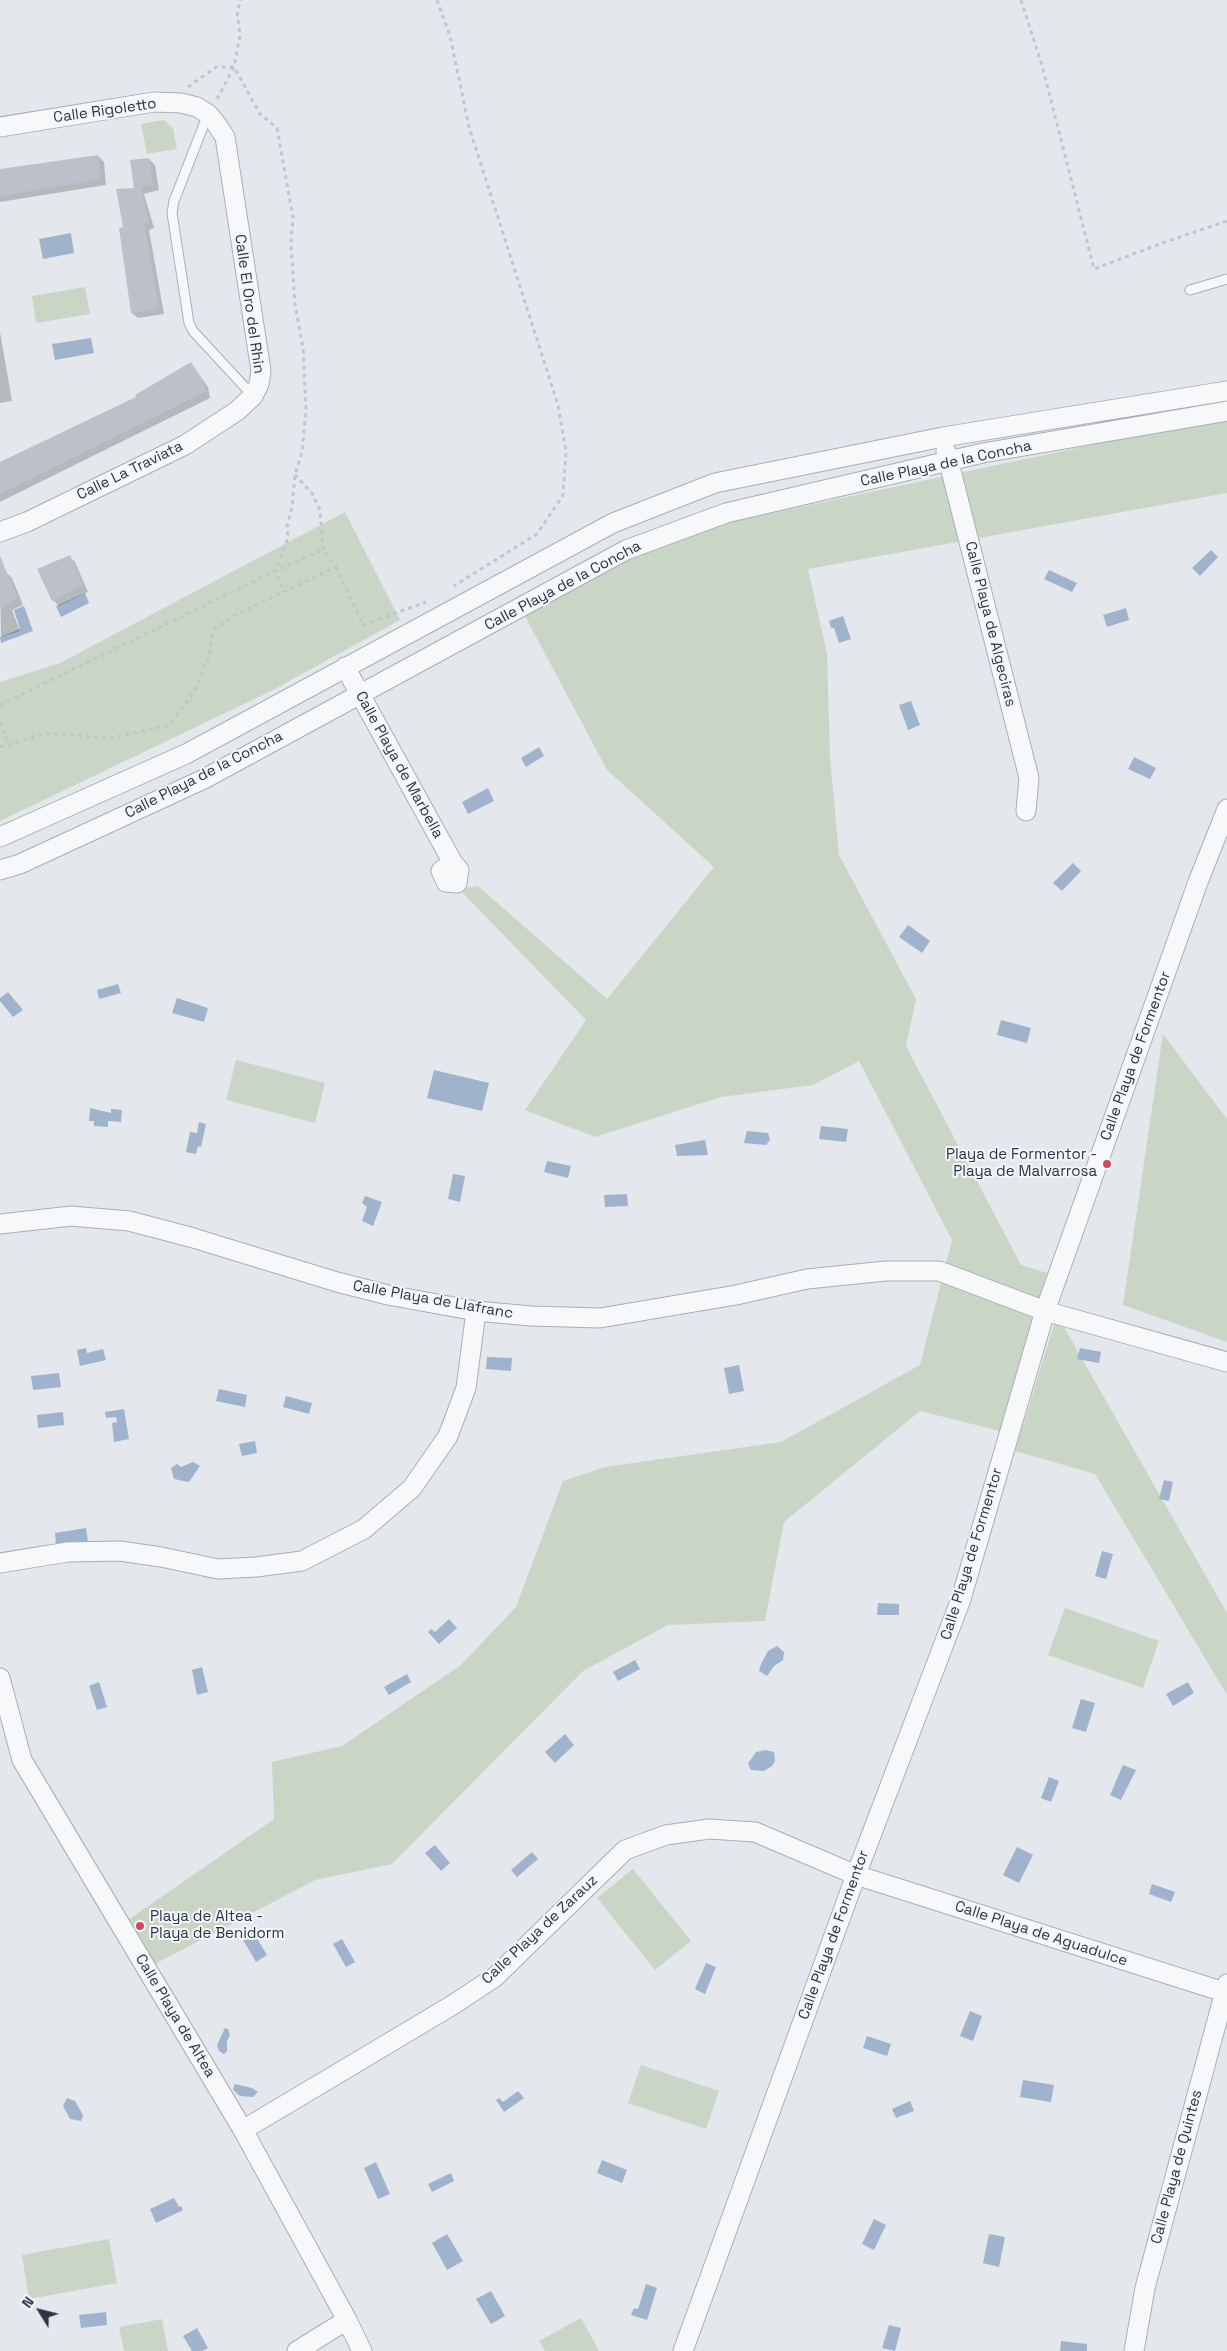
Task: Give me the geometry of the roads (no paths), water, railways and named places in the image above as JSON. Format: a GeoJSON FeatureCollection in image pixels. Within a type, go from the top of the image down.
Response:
{"type":"FeatureCollection","features":[{"type":"Feature","properties":{"kind":"street","name":"Calle Rigoletto"},"geometry":{"type":"LineString","coordinates":[[0,127],[154,102],[181,103],[197,107],[212,106]]}},
{"type":"Feature","properties":{"kind":"street","name":"Calle El Oro del Rhin"},"geometry":{"type":"LineString","coordinates":[[212,106],[216,122],[225,137],[261,371],[259,384],[253,396]]}},
{"type":"Feature","properties":{"kind":"street","name":"Calle Playa de la Concha"},"geometry":{"type":"LineString","coordinates":[[0,837],[186,754],[613,523],[715,483],[943,437],[1227,392]]}},
{"type":"Feature","properties":{"kind":"street","name":"Calle La Traviata"},"geometry":{"type":"LineString","coordinates":[[0,532],[27,522],[185,444],[237,411],[253,396]]}},
{"type":"Feature","properties":{"kind":"street","name":"Calle Playa de la Concha"},"geometry":{"type":"LineString","coordinates":[[0,870],[20,864],[204,778],[626,550],[726,513],[983,453],[1227,411]]}},
{"type":"Feature","properties":{"kind":"street","name":"Calle Playa de Algeciras"},"geometry":{"type":"LineString","coordinates":[[943,437],[1029,778],[1026,811]]}},
{"type":"Feature","properties":{"kind":"street","name":"Calle Playa de Marbella"},"geometry":{"type":"LineString","coordinates":[[345,667],[453,862]]}},
{"type":"Feature","properties":{"kind":"street","name":"Calle Playa de Formentor"},"geometry":{"type":"LineString","coordinates":[[683,2351],[856,1875],[961,1599],[1045,1311],[1198,882],[1227,809]]}},
{"type":"Feature","properties":{"kind":"street","name":"Calle Playa de Llafranc"},"geometry":{"type":"LineString","coordinates":[[0,1224],[72,1216],[129,1221],[190,1237],[354,1287],[476,1311],[530,1316],[600,1318],[736,1295],[807,1279],[886,1271],[939,1271],[1045,1311],[1227,1362]]}},
{"type":"Feature","properties":{"kind":"street"},"geometry":{"type":"LineString","coordinates":[[0,1563],[68,1552],[120,1551],[161,1557],[218,1569],[256,1567],[302,1561],[364,1529],[412,1488],[448,1436],[466,1388],[476,1311]]}},
{"type":"Feature","properties":{"kind":"street","name":"Calle Playa de Altea"},"geometry":{"type":"LineString","coordinates":[[0,1678],[22,1760],[243,2130],[348,2320],[362,2351]]}},
{"type":"Feature","properties":{"kind":"street","name":"Calle Playa de Zarauz"},"geometry":{"type":"LineString","coordinates":[[243,2130],[451,2006],[494,1977],[625,1850],[666,1834],[709,1828],[754,1832],[856,1875]]}},
{"type":"Feature","properties":{"kind":"street","name":"Calle Playa de Aguadulce"},"geometry":{"type":"LineString","coordinates":[[856,1875],[1226,1990]]}},
{"type":"Feature","properties":{"kind":"street","name":"Calle Playa de Quintes"},"geometry":{"type":"LineString","coordinates":[[1134,2351],[1145,2288],[1226,1990]]}},
{"type":"Feature","properties":{"kind":"street"},"geometry":{"type":"LineString","coordinates":[[297,2351],[348,2320]]}},
{"type":"Feature","properties":{"kind":"lane","name":"Calle El Oro del Rhin"},"geometry":{"type":"LineString","coordinates":[[212,106],[174,201],[172,213],[188,323],[193,331],[253,396]]}},
{"type":"Feature","properties":{"kind":"lane"},"geometry":{"type":"LineString","coordinates":[[1190,290],[1227,279]]}},
{"type":"Feature","properties":{"kind":"water"},"geometry":{"type":"Polygon","coordinates":[[[71,233],[74,253],[43,259],[39,239],[71,233]]]}},
{"type":"Feature","properties":{"kind":"water"},"geometry":{"type":"Polygon","coordinates":[[[91,338],[94,353],[55,360],[52,344],[91,338]]]}},
{"type":"Feature","properties":{"kind":"water"},"geometry":{"type":"Polygon","coordinates":[[[1211,550],[1218,557],[1200,576],[1192,568],[1211,550]]]}},
{"type":"Feature","properties":{"kind":"water"},"geometry":{"type":"Polygon","coordinates":[[[1049,570],[1077,583],[1072,592],[1044,579],[1049,570]]]}},
{"type":"Feature","properties":{"kind":"water"},"geometry":{"type":"Polygon","coordinates":[[[85,593],[89,603],[61,617],[56,606],[85,593]]]}},
{"type":"Feature","properties":{"kind":"water"},"geometry":{"type":"Polygon","coordinates":[[[24,606],[33,631],[1,643],[0,637],[20,629],[14,610],[24,606]]]}},
{"type":"Feature","properties":{"kind":"water"},"geometry":{"type":"Polygon","coordinates":[[[1126,608],[1129,620],[1107,627],[1103,615],[1126,608]]]}},
{"type":"Feature","properties":{"kind":"water"},"geometry":{"type":"Polygon","coordinates":[[[843,616],[851,639],[839,643],[834,628],[831,628],[829,621],[843,616]]]}},
{"type":"Feature","properties":{"kind":"water"},"geometry":{"type":"Polygon","coordinates":[[[911,701],[920,725],[908,730],[899,705],[911,701]]]}},
{"type":"Feature","properties":{"kind":"water"},"geometry":{"type":"Polygon","coordinates":[[[539,747],[544,756],[526,767],[521,758],[539,747]]]}},
{"type":"Feature","properties":{"kind":"water"},"geometry":{"type":"Polygon","coordinates":[[[1134,757],[1156,768],[1150,779],[1128,769],[1134,757]]]}},
{"type":"Feature","properties":{"kind":"water"},"geometry":{"type":"Polygon","coordinates":[[[488,788],[494,801],[468,814],[462,802],[488,788]]]}},
{"type":"Feature","properties":{"kind":"water"},"geometry":{"type":"Polygon","coordinates":[[[1073,863],[1081,871],[1062,891],[1053,883],[1073,863]]]}},
{"type":"Feature","properties":{"kind":"water"},"geometry":{"type":"Polygon","coordinates":[[[908,925],[930,941],[922,953],[899,937],[908,925]]]}},
{"type":"Feature","properties":{"kind":"water"},"geometry":{"type":"Polygon","coordinates":[[[118,984],[121,993],[99,999],[97,990],[118,984]]]}},
{"type":"Feature","properties":{"kind":"water"},"geometry":{"type":"Polygon","coordinates":[[[8,992],[23,1010],[13,1017],[0,1001],[0,998],[8,992]]]}},
{"type":"Feature","properties":{"kind":"water"},"geometry":{"type":"Polygon","coordinates":[[[177,998],[208,1008],[204,1022],[172,1013],[177,998]]]}},
{"type":"Feature","properties":{"kind":"water"},"geometry":{"type":"Polygon","coordinates":[[[1001,1020],[1031,1028],[1027,1043],[997,1035],[1001,1020]]]}},
{"type":"Feature","properties":{"kind":"water"},"geometry":{"type":"Polygon","coordinates":[[[434,1070],[489,1083],[482,1111],[427,1098],[434,1070]]]}},
{"type":"Feature","properties":{"kind":"water"},"geometry":{"type":"Polygon","coordinates":[[[90,1108],[111,1113],[111,1109],[122,1110],[121,1122],[108,1121],[108,1127],[94,1126],[94,1121],[89,1121],[90,1108]]]}},
{"type":"Feature","properties":{"kind":"water"},"geometry":{"type":"Polygon","coordinates":[[[199,1122],[206,1124],[201,1147],[198,1146],[196,1154],[186,1152],[190,1132],[197,1133],[199,1122]]]}},
{"type":"Feature","properties":{"kind":"water"},"geometry":{"type":"Polygon","coordinates":[[[821,1126],[848,1129],[846,1142],[819,1139],[821,1126]]]}},
{"type":"Feature","properties":{"kind":"water"},"geometry":{"type":"Polygon","coordinates":[[[747,1131],[768,1133],[770,1140],[766,1145],[744,1143],[747,1131]]]}},
{"type":"Feature","properties":{"kind":"water"},"geometry":{"type":"Polygon","coordinates":[[[705,1140],[708,1155],[677,1156],[675,1145],[705,1140]]]}},
{"type":"Feature","properties":{"kind":"water"},"geometry":{"type":"Polygon","coordinates":[[[547,1161],[571,1166],[568,1178],[544,1172],[547,1161]]]}},
{"type":"Feature","properties":{"kind":"water"},"geometry":{"type":"Polygon","coordinates":[[[453,1174],[465,1176],[460,1202],[448,1199],[453,1174]]]}},
{"type":"Feature","properties":{"kind":"water"},"geometry":{"type":"Polygon","coordinates":[[[627,1194],[628,1206],[605,1207],[604,1195],[627,1194]]]}},
{"type":"Feature","properties":{"kind":"water"},"geometry":{"type":"Polygon","coordinates":[[[365,1196],[382,1202],[373,1226],[362,1221],[367,1207],[362,1203],[365,1196]]]}},
{"type":"Feature","properties":{"kind":"water"},"geometry":{"type":"Polygon","coordinates":[[[86,1348],[87,1353],[103,1349],[106,1360],[80,1366],[77,1350],[86,1348]]]}},
{"type":"Feature","properties":{"kind":"water"},"geometry":{"type":"Polygon","coordinates":[[[1080,1348],[1101,1352],[1099,1363],[1077,1359],[1080,1348]]]}},
{"type":"Feature","properties":{"kind":"water"},"geometry":{"type":"Polygon","coordinates":[[[487,1357],[512,1358],[511,1371],[486,1369],[487,1357]]]}},
{"type":"Feature","properties":{"kind":"water"},"geometry":{"type":"Polygon","coordinates":[[[739,1365],[744,1391],[729,1394],[724,1368],[739,1365]]]}},
{"type":"Feature","properties":{"kind":"water"},"geometry":{"type":"Polygon","coordinates":[[[59,1373],[61,1387],[33,1390],[31,1376],[59,1373]]]}},
{"type":"Feature","properties":{"kind":"water"},"geometry":{"type":"Polygon","coordinates":[[[219,1389],[247,1395],[245,1407],[216,1401],[219,1389]]]}},
{"type":"Feature","properties":{"kind":"water"},"geometry":{"type":"Polygon","coordinates":[[[286,1396],[312,1403],[309,1414],[283,1407],[286,1396]]]}},
{"type":"Feature","properties":{"kind":"water"},"geometry":{"type":"Polygon","coordinates":[[[124,1409],[129,1439],[114,1442],[112,1423],[117,1422],[116,1417],[106,1418],[105,1412],[124,1409]]]}},
{"type":"Feature","properties":{"kind":"water"},"geometry":{"type":"Polygon","coordinates":[[[63,1412],[64,1425],[38,1428],[37,1415],[63,1412]]]}},
{"type":"Feature","properties":{"kind":"water"},"geometry":{"type":"Polygon","coordinates":[[[255,1441],[257,1453],[242,1456],[239,1444],[255,1441]]]}},
{"type":"Feature","properties":{"kind":"water"},"geometry":{"type":"Polygon","coordinates":[[[193,1462],[200,1466],[189,1482],[174,1479],[171,1468],[177,1464],[181,1467],[193,1462]]]}},
{"type":"Feature","properties":{"kind":"water"},"geometry":{"type":"Polygon","coordinates":[[[1164,1480],[1173,1482],[1169,1501],[1159,1499],[1164,1480]]]}},
{"type":"Feature","properties":{"kind":"water"},"geometry":{"type":"Polygon","coordinates":[[[86,1528],[88,1542],[56,1546],[55,1533],[86,1528]]]}},
{"type":"Feature","properties":{"kind":"water"},"geometry":{"type":"Polygon","coordinates":[[[1102,1551],[1113,1554],[1106,1579],[1095,1576],[1102,1551]]]}},
{"type":"Feature","properties":{"kind":"water"},"geometry":{"type":"Polygon","coordinates":[[[878,1603],[899,1604],[899,1615],[877,1615],[878,1603]]]}},
{"type":"Feature","properties":{"kind":"water"},"geometry":{"type":"Polygon","coordinates":[[[449,1619],[457,1628],[439,1644],[428,1632],[431,1629],[435,1632],[449,1619]]]}},
{"type":"Feature","properties":{"kind":"water"},"geometry":{"type":"Polygon","coordinates":[[[777,1646],[784,1652],[783,1660],[774,1666],[767,1676],[759,1671],[761,1664],[768,1651],[777,1646]]]}},
{"type":"Feature","properties":{"kind":"water"},"geometry":{"type":"Polygon","coordinates":[[[635,1660],[640,1669],[618,1681],[613,1672],[635,1660]]]}},
{"type":"Feature","properties":{"kind":"water"},"geometry":{"type":"Polygon","coordinates":[[[202,1667],[208,1692],[197,1695],[192,1670],[202,1667]]]}},
{"type":"Feature","properties":{"kind":"water"},"geometry":{"type":"Polygon","coordinates":[[[407,1674],[411,1682],[389,1695],[384,1687],[407,1674]]]}},
{"type":"Feature","properties":{"kind":"water"},"geometry":{"type":"Polygon","coordinates":[[[99,1682],[107,1707],[97,1710],[89,1686],[99,1682]]]}},
{"type":"Feature","properties":{"kind":"water"},"geometry":{"type":"Polygon","coordinates":[[[1188,1682],[1194,1693],[1173,1706],[1166,1694],[1188,1682]]]}},
{"type":"Feature","properties":{"kind":"water"},"geometry":{"type":"Polygon","coordinates":[[[1081,1699],[1095,1703],[1086,1732],[1072,1728],[1081,1699]]]}},
{"type":"Feature","properties":{"kind":"water"},"geometry":{"type":"Polygon","coordinates":[[[565,1734],[574,1745],[555,1763],[545,1752],[565,1734]]]}},
{"type":"Feature","properties":{"kind":"water"},"geometry":{"type":"Polygon","coordinates":[[[766,1750],[774,1752],[775,1761],[772,1766],[764,1771],[751,1770],[748,1763],[756,1752],[766,1750]]]}},
{"type":"Feature","properties":{"kind":"water"},"geometry":{"type":"Polygon","coordinates":[[[1123,1765],[1136,1770],[1121,1800],[1110,1795],[1123,1765]]]}},
{"type":"Feature","properties":{"kind":"water"},"geometry":{"type":"Polygon","coordinates":[[[1049,1777],[1059,1781],[1051,1802],[1041,1798],[1049,1777]]]}},
{"type":"Feature","properties":{"kind":"water"},"geometry":{"type":"Polygon","coordinates":[[[435,1845],[450,1863],[441,1871],[425,1853],[435,1845]]]}},
{"type":"Feature","properties":{"kind":"water"},"geometry":{"type":"Polygon","coordinates":[[[1017,1847],[1033,1855],[1019,1883],[1003,1875],[1017,1847]]]}},
{"type":"Feature","properties":{"kind":"water"},"geometry":{"type":"Polygon","coordinates":[[[532,1852],[538,1859],[517,1877],[511,1870],[532,1852]]]}},
{"type":"Feature","properties":{"kind":"water"},"geometry":{"type":"Polygon","coordinates":[[[1152,1884],[1175,1892],[1171,1902],[1149,1894],[1152,1884]]]}},
{"type":"Feature","properties":{"kind":"water"},"geometry":{"type":"Polygon","coordinates":[[[253,1932],[267,1955],[256,1962],[242,1938],[253,1932]]]}},
{"type":"Feature","properties":{"kind":"water"},"geometry":{"type":"Polygon","coordinates":[[[342,1939],[355,1962],[346,1967],[333,1944],[342,1939]]]}},
{"type":"Feature","properties":{"kind":"water"},"geometry":{"type":"Polygon","coordinates":[[[706,1963],[716,1967],[705,1994],[695,1989],[706,1963]]]}},
{"type":"Feature","properties":{"kind":"water"},"geometry":{"type":"Polygon","coordinates":[[[970,2011],[982,2016],[973,2041],[960,2036],[970,2011]]]}},
{"type":"Feature","properties":{"kind":"water"},"geometry":{"type":"Polygon","coordinates":[[[225,2028],[228,2029],[230,2035],[227,2041],[227,2051],[224,2054],[219,2051],[217,2045],[225,2028]]]}},
{"type":"Feature","properties":{"kind":"water"},"geometry":{"type":"Polygon","coordinates":[[[867,2036],[891,2044],[887,2056],[863,2048],[867,2036]]]}},
{"type":"Feature","properties":{"kind":"water"},"geometry":{"type":"Polygon","coordinates":[[[1023,2080],[1054,2085],[1051,2102],[1020,2097],[1023,2080]]]}},
{"type":"Feature","properties":{"kind":"water"},"geometry":{"type":"Polygon","coordinates":[[[235,2084],[252,2088],[258,2092],[253,2097],[240,2096],[233,2090],[235,2084]]]}},
{"type":"Feature","properties":{"kind":"water"},"geometry":{"type":"Polygon","coordinates":[[[518,2091],[524,2098],[504,2112],[496,2100],[499,2098],[503,2102],[518,2091]]]}},
{"type":"Feature","properties":{"kind":"water"},"geometry":{"type":"Polygon","coordinates":[[[67,2098],[75,2101],[83,2115],[81,2121],[70,2119],[63,2106],[67,2098]]]}},
{"type":"Feature","properties":{"kind":"water"},"geometry":{"type":"Polygon","coordinates":[[[910,2101],[914,2111],[896,2118],[892,2109],[910,2101]]]}},
{"type":"Feature","properties":{"kind":"water"},"geometry":{"type":"Polygon","coordinates":[[[602,2160],[627,2170],[622,2183],[597,2173],[602,2160]]]}},
{"type":"Feature","properties":{"kind":"water"},"geometry":{"type":"Polygon","coordinates":[[[376,2162],[390,2194],[378,2199],[364,2168],[376,2162]]]}},
{"type":"Feature","properties":{"kind":"water"},"geometry":{"type":"Polygon","coordinates":[[[451,2173],[454,2181],[432,2192],[428,2184],[451,2173]]]}},
{"type":"Feature","properties":{"kind":"water"},"geometry":{"type":"Polygon","coordinates":[[[174,2198],[183,2210],[156,2223],[150,2209],[174,2198]]]}},
{"type":"Feature","properties":{"kind":"water"},"geometry":{"type":"Polygon","coordinates":[[[874,2219],[886,2225],[874,2250],[862,2244],[874,2219]]]}},
{"type":"Feature","properties":{"kind":"water"},"geometry":{"type":"Polygon","coordinates":[[[447,2234],[463,2261],[447,2270],[432,2243],[447,2234]]]}},
{"type":"Feature","properties":{"kind":"water"},"geometry":{"type":"Polygon","coordinates":[[[989,2234],[1005,2237],[999,2267],[983,2263],[989,2234]]]}},
{"type":"Feature","properties":{"kind":"water"},"geometry":{"type":"Polygon","coordinates":[[[646,2284],[657,2288],[647,2320],[631,2315],[634,2308],[638,2309],[646,2284]]]}},
{"type":"Feature","properties":{"kind":"water"},"geometry":{"type":"Polygon","coordinates":[[[491,2291],[505,2316],[491,2324],[476,2299],[491,2291]]]}},
{"type":"Feature","properties":{"kind":"water"},"geometry":{"type":"Polygon","coordinates":[[[106,2312],[107,2325],[81,2328],[79,2315],[106,2312]]]}},
{"type":"Feature","properties":{"kind":"water"},"geometry":{"type":"Polygon","coordinates":[[[889,2325],[901,2328],[895,2351],[882,2348],[889,2325]]]}},
{"type":"Feature","properties":{"kind":"water"},"geometry":{"type":"Polygon","coordinates":[[[197,2328],[208,2348],[202,2351],[192,2351],[183,2336],[197,2328]]]}},
{"type":"Feature","properties":{"kind":"water"},"geometry":{"type":"Polygon","coordinates":[[[1061,2341],[1087,2344],[1087,2351],[1060,2351],[1061,2341]]]}},
{"type":"Feature","properties":{"kind":"place","name":"Playa de Formentor - Playa de Malvarrosa"},"geometry":{"type":"Point","coordinates":[1107,1164]}},
{"type":"Feature","properties":{"kind":"place","name":"Playa de Altea - Playa de Benidorm"},"geometry":{"type":"Point","coordinates":[140,1926]}}]}
